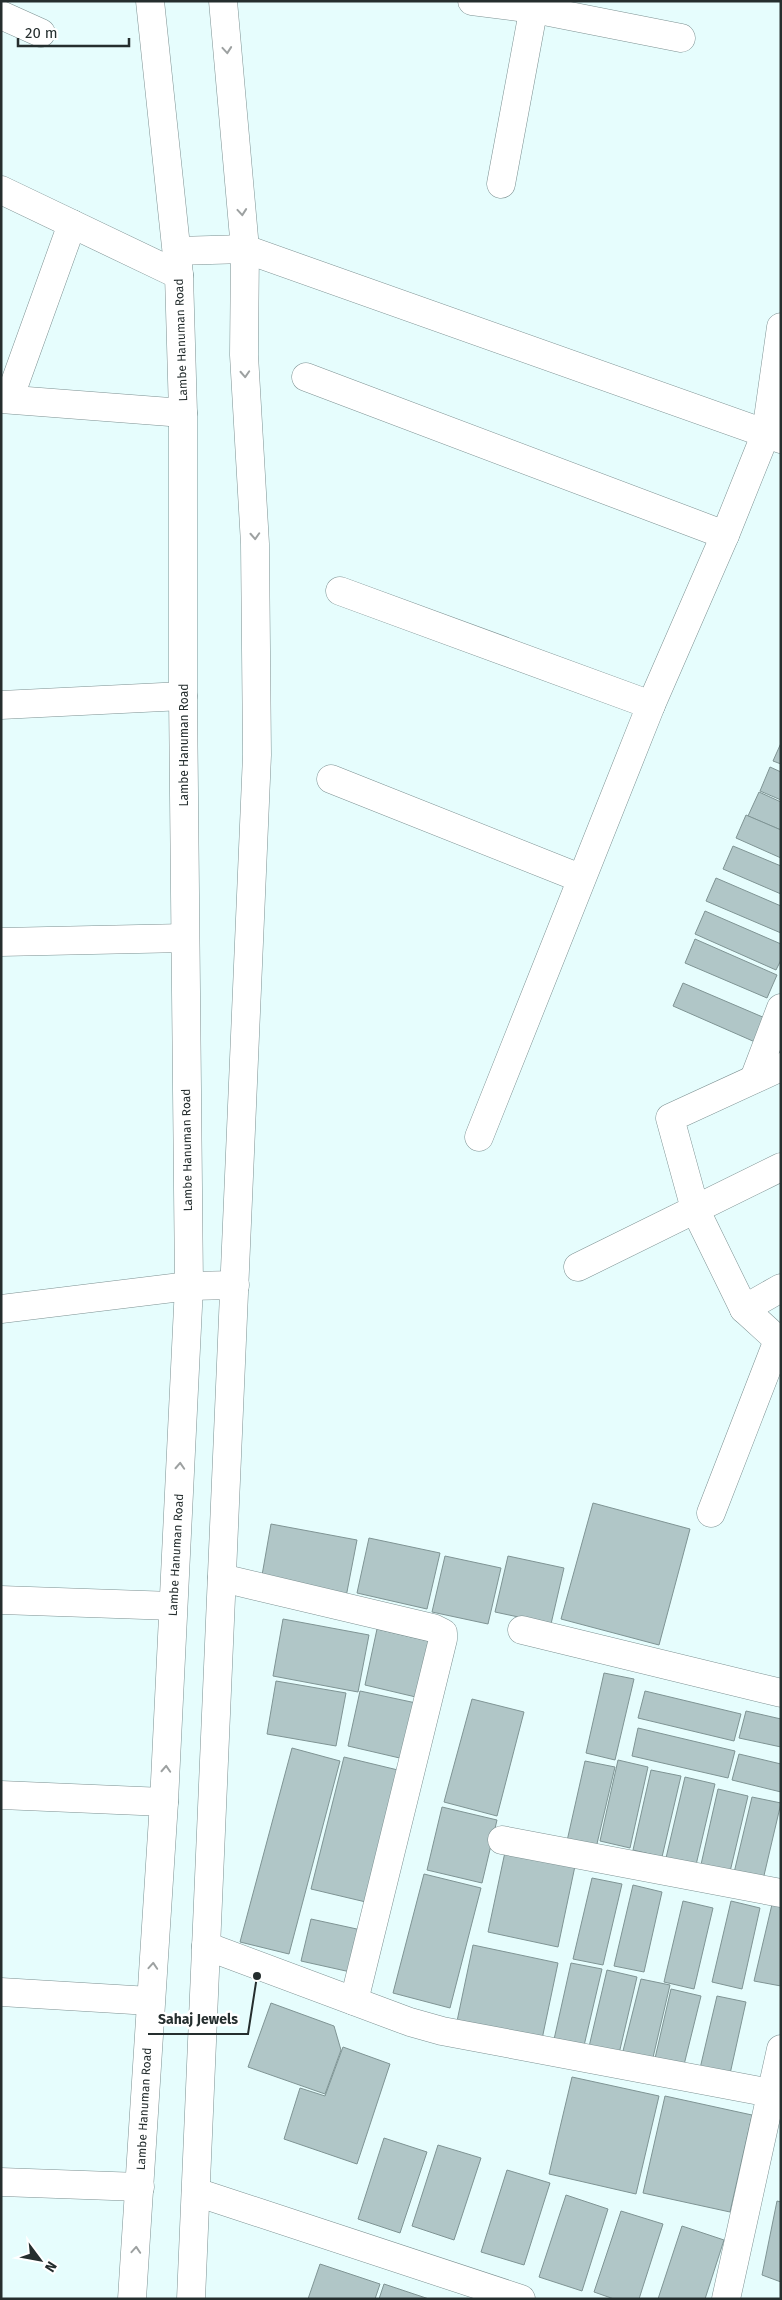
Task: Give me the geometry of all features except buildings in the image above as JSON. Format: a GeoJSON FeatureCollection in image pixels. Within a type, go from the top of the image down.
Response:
{"type":"FeatureCollection","features":[{"type":"Feature","properties":{"kind":"street","name":"Lambe Hanuman Road"},"geometry":{"type":"LineString","coordinates":[[132,2299],[164,1802],[189,1286],[183,696],[184,413],[178,263],[150,1]]}},
{"type":"Feature","properties":{"kind":"street"},"geometry":{"type":"LineString","coordinates":[[191,2299],[257,755],[255,544],[244,355],[245,249],[223,1]]}},
{"type":"Feature","properties":{"kind":"street"},"geometry":{"type":"LineString","coordinates":[[472,1],[535,5],[681,38]]}},
{"type":"Feature","properties":{"kind":"street"},"geometry":{"type":"LineString","coordinates":[[501,184],[535,5]]}},
{"type":"Feature","properties":{"kind":"street"},"geometry":{"type":"LineString","coordinates":[[1,15],[41,34]]}},
{"type":"Feature","properties":{"kind":"street"},"geometry":{"type":"LineString","coordinates":[[1,190],[72,224],[178,263],[245,249],[773,436]]}},
{"type":"Feature","properties":{"kind":"street"},"geometry":{"type":"LineString","coordinates":[[72,224],[5,399],[184,413]]}},
{"type":"Feature","properties":{"kind":"street"},"geometry":{"type":"LineString","coordinates":[[478,1137],[580,878],[651,705],[725,535],[773,436],[781,327]]}},
{"type":"Feature","properties":{"kind":"street"},"geometry":{"type":"LineString","coordinates":[[306,377],[725,535]]}},
{"type":"Feature","properties":{"kind":"street"},"geometry":{"type":"LineString","coordinates":[[340,591],[651,705]]}},
{"type":"Feature","properties":{"kind":"street"},"geometry":{"type":"LineString","coordinates":[[1,705],[183,696]]}},
{"type":"Feature","properties":{"kind":"street"},"geometry":{"type":"LineString","coordinates":[[331,779],[580,878]]}},
{"type":"Feature","properties":{"kind":"street"},"geometry":{"type":"LineString","coordinates":[[1,942],[185,938]]}},
{"type":"Feature","properties":{"kind":"street"},"geometry":{"type":"LineString","coordinates":[[754,1079],[781,1008]]}},
{"type":"Feature","properties":{"kind":"street"},"geometry":{"type":"LineString","coordinates":[[711,1513],[778,1340],[744,1309],[695,1209],[670,1118],[781,1067]]}},
{"type":"Feature","properties":{"kind":"street"},"geometry":{"type":"LineString","coordinates":[[578,1267],[781,1167]]}},
{"type":"Feature","properties":{"kind":"street"},"geometry":{"type":"LineString","coordinates":[[1,1309],[189,1286],[235,1285]]}},
{"type":"Feature","properties":{"kind":"street"},"geometry":{"type":"LineString","coordinates":[[744,1309],[781,1288]]}},
{"type":"Feature","properties":{"kind":"street"},"geometry":{"type":"LineString","coordinates":[[222,1578],[433,1628],[443,1634],[354,2001]]}},
{"type":"Feature","properties":{"kind":"street"},"geometry":{"type":"LineString","coordinates":[[1,1600],[173,1606]]}},
{"type":"Feature","properties":{"kind":"street"},"geometry":{"type":"LineString","coordinates":[[522,1630],[781,1693]]}},
{"type":"Feature","properties":{"kind":"street"},"geometry":{"type":"LineString","coordinates":[[1,1795],[164,1802]]}},
{"type":"Feature","properties":{"kind":"street"},"geometry":{"type":"LineString","coordinates":[[502,1840],[781,1893]]}},
{"type":"Feature","properties":{"kind":"street"},"geometry":{"type":"LineString","coordinates":[[206,1946],[442,2032],[771,2093]]}},
{"type":"Feature","properties":{"kind":"street"},"geometry":{"type":"LineString","coordinates":[[1,1992],[150,2000]]}},
{"type":"Feature","properties":{"kind":"street"},"geometry":{"type":"LineString","coordinates":[[726,2299],[781,2049]]}},
{"type":"Feature","properties":{"kind":"street"},"geometry":{"type":"LineString","coordinates":[[1,2182],[140,2188]]}},
{"type":"Feature","properties":{"kind":"street"},"geometry":{"type":"LineString","coordinates":[[196,2192],[521,2299]]}},
{"type":"Feature","properties":{"kind":"place","name":"Sahaj Jewels"},"geometry":{"type":"Point","coordinates":[257,1976]}}]}
